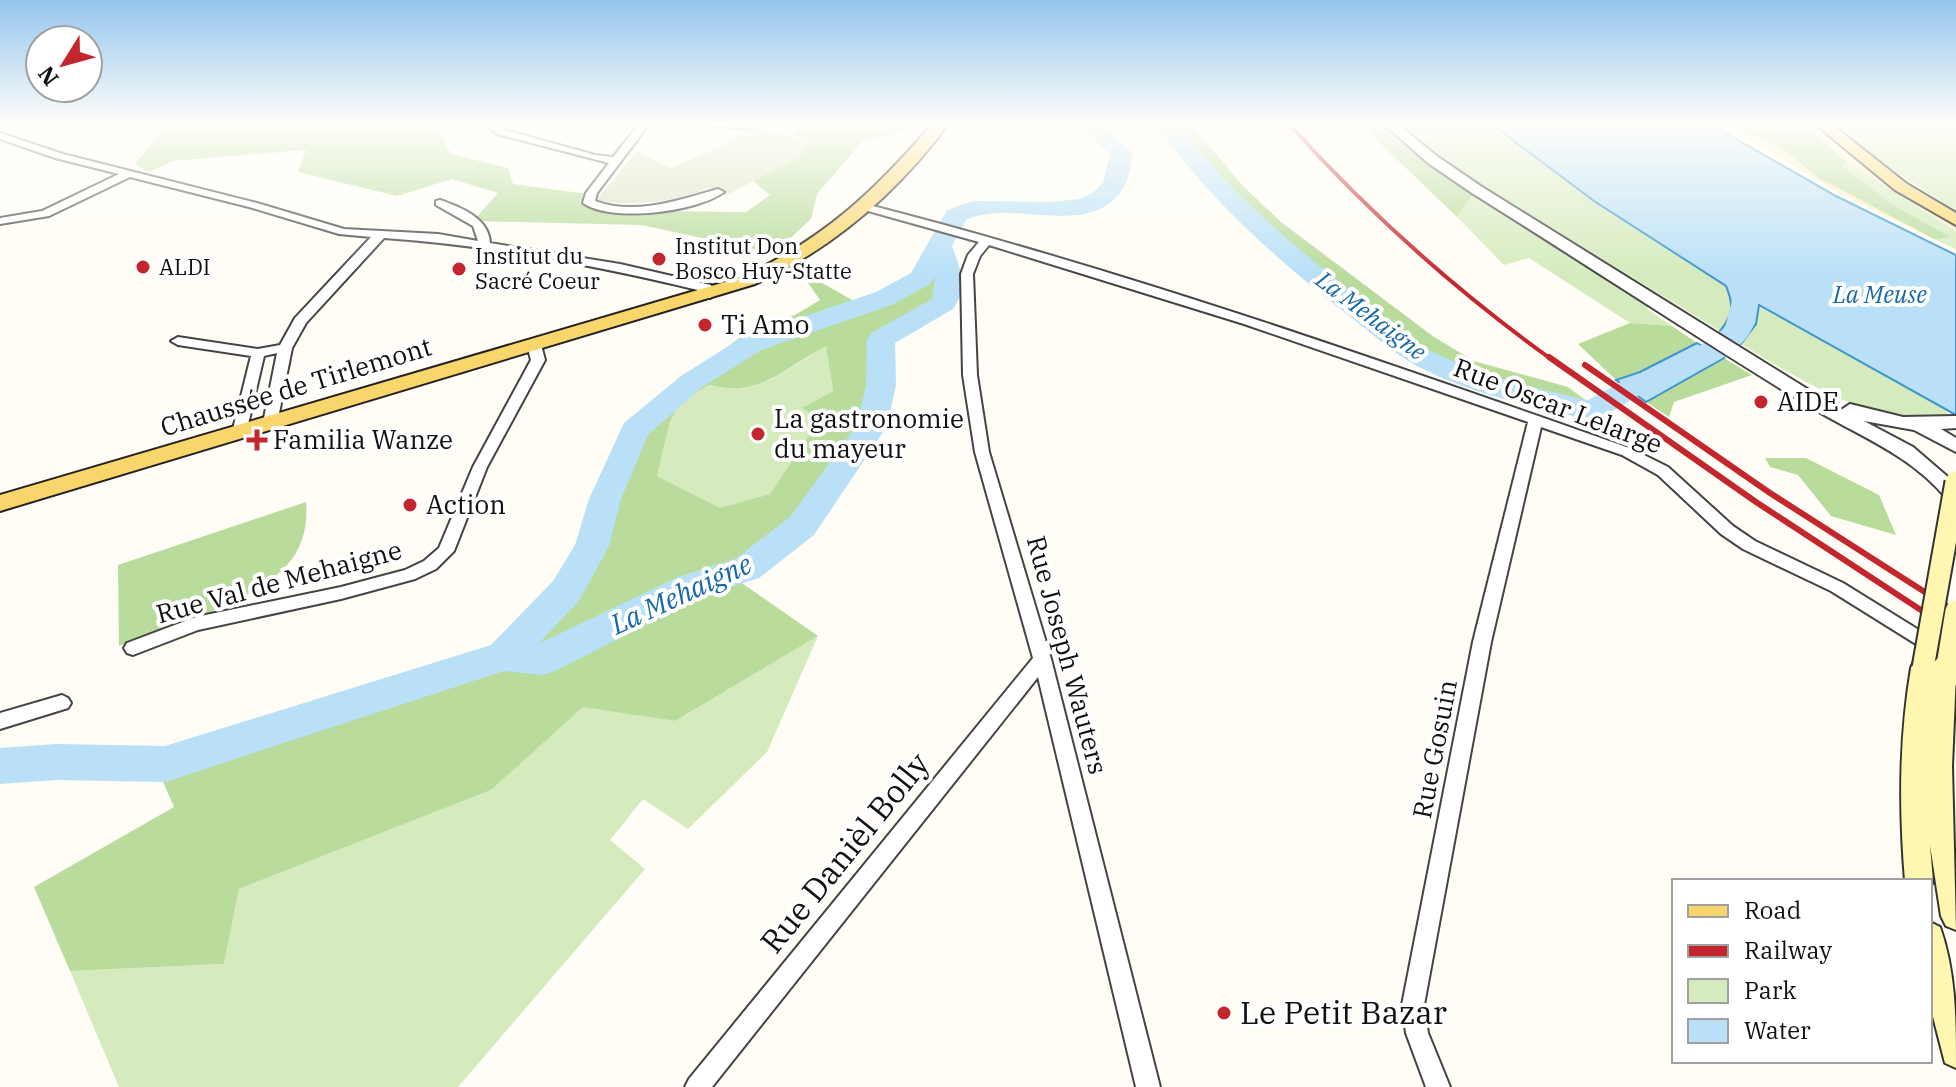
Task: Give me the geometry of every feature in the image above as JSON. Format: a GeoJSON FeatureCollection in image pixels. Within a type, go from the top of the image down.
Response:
{"type":"FeatureCollection","features":[{"type":"Feature","properties":{"kind":"main road","name":"Chaussée de Tirlemont"},"geometry":{"type":"LineString","coordinates":[[0,503],[710,294],[791,262],[825,242],[865,207],[895,174]]}},
{"type":"Feature","properties":{"kind":"main road"},"geometry":{"type":"LineString","coordinates":[[1884,174],[1956,220]]}},
{"type":"Feature","properties":{"kind":"main road"},"geometry":{"type":"LineString","coordinates":[[1955,488],[1941,669],[1937,778],[1956,916]]}},
{"type":"Feature","properties":{"kind":"main road"},"geometry":{"type":"LineString","coordinates":[[1919,879],[1912,770],[1914,717],[1941,669],[1956,611]]}},
{"type":"Feature","properties":{"kind":"main road"},"geometry":{"type":"LineString","coordinates":[[1932,946],[1956,1052]]}},
{"type":"Feature","properties":{"kind":"street"},"geometry":{"type":"LineString","coordinates":[[0,221],[45,214],[128,174],[253,205],[343,232],[438,238],[484,245],[620,268],[707,288],[710,294]]}},
{"type":"Feature","properties":{"kind":"street"},"geometry":{"type":"LineString","coordinates":[[607,174],[590,197],[588,201],[591,205],[660,207],[701,200],[718,192]]}},
{"type":"Feature","properties":{"kind":"street"},"geometry":{"type":"LineString","coordinates":[[1454,174],[1814,401],[1915,455],[1955,488]]}},
{"type":"Feature","properties":{"kind":"street"},"geometry":{"type":"LineString","coordinates":[[440,203],[482,228],[486,237],[484,245]]}},
{"type":"Feature","properties":{"kind":"street","name":"Rue Oscar Lelarge"},"geometry":{"type":"LineString","coordinates":[[865,207],[988,239],[1222,312],[1627,452],[1663,471],[1727,530],[1749,545],[1837,587],[1941,669]]}},
{"type":"Feature","properties":{"kind":"street"},"geometry":{"type":"LineString","coordinates":[[270,423],[285,348],[300,321],[380,235]]}},
{"type":"Feature","properties":{"kind":"street","name":"Rue Joseph Wauters"},"geometry":{"type":"LineString","coordinates":[[988,239],[974,255],[967,274],[970,375],[982,452],[1042,659],[1148,1087]]}},
{"type":"Feature","properties":{"kind":"street"},"geometry":{"type":"LineString","coordinates":[[178,341],[258,353],[285,348]]}},
{"type":"Feature","properties":{"kind":"street","name":"Rue Val de Mehaigne"},"geometry":{"type":"LineString","coordinates":[[133,648],[196,624],[341,593],[409,575],[430,565],[446,551],[480,467],[538,360],[534,345]]}},
{"type":"Feature","properties":{"kind":"street"},"geometry":{"type":"LineString","coordinates":[[239,433],[258,353]]}},
{"type":"Feature","properties":{"kind":"street"},"geometry":{"type":"LineString","coordinates":[[1794,387],[1860,414],[1921,426],[1956,422]]}},
{"type":"Feature","properties":{"kind":"street","name":"Rue Gosuin"},"geometry":{"type":"LineString","coordinates":[[1438,1087],[1417,1033],[1413,1005],[1482,642],[1536,420]]}},
{"type":"Feature","properties":{"kind":"street"},"geometry":{"type":"LineString","coordinates":[[1921,426],[1956,446]]}},
{"type":"Feature","properties":{"kind":"street","name":"Rue Danièl Bolly"},"geometry":{"type":"LineString","coordinates":[[697,1087],[1042,659]]}},
{"type":"Feature","properties":{"kind":"street"},"geometry":{"type":"LineString","coordinates":[[0,721],[62,703]]}},
{"type":"Feature","properties":{"kind":"green space"},"geometry":{"type":"Polygon","coordinates":[[[305,174],[510,174],[513,184],[588,194],[588,202],[619,208],[630,215],[650,211],[746,212],[770,195],[753,181],[767,174],[835,174],[817,194],[811,219],[784,244],[787,256],[641,225],[473,221],[498,193],[452,179],[397,196],[305,174]]]}},
{"type":"Feature","properties":{"kind":"green space"},"geometry":{"type":"Polygon","coordinates":[[[618,174],[767,174],[725,196],[709,188],[653,202],[595,202],[618,174]]]}},
{"type":"Feature","properties":{"kind":"green space"},"geometry":{"type":"Polygon","coordinates":[[[1199,174],[1233,174],[1281,222],[1434,337],[1474,361],[1568,387],[1596,408],[1590,410],[1525,396],[1482,384],[1420,360],[1307,274],[1253,228],[1199,174]]]}},
{"type":"Feature","properties":{"kind":"green space"},"geometry":{"type":"Polygon","coordinates":[[[1412,174],[1444,174],[1473,194],[1457,217],[1412,174]]]}},
{"type":"Feature","properties":{"kind":"green space"},"geometry":{"type":"Polygon","coordinates":[[[1463,174],[1558,174],[1594,201],[1726,286],[1731,310],[1720,331],[1463,174]]]}},
{"type":"Feature","properties":{"kind":"green space"},"geometry":{"type":"Polygon","coordinates":[[[1813,174],[1852,174],[1890,203],[1950,237],[1934,239],[1813,174]]]}},
{"type":"Feature","properties":{"kind":"green space"},"geometry":{"type":"Polygon","coordinates":[[[1851,174],[1866,174],[1956,231],[1956,249],[1934,239],[1948,236],[1890,203],[1851,174]]]}},
{"type":"Feature","properties":{"kind":"green space"},"geometry":{"type":"Polygon","coordinates":[[[1899,174],[1956,174],[1956,211],[1899,174]]]}},
{"type":"Feature","properties":{"kind":"green space"},"geometry":{"type":"Polygon","coordinates":[[[1473,194],[1650,306],[1647,309],[1672,326],[1630,323],[1529,258],[1504,265],[1457,217],[1473,194]]]}},
{"type":"Feature","properties":{"kind":"green space"},"geometry":{"type":"Polygon","coordinates":[[[940,247],[950,281],[944,303],[881,339],[889,349],[881,425],[800,534],[739,581],[818,636],[675,721],[583,707],[491,790],[239,889],[224,964],[70,971],[34,887],[174,807],[160,775],[189,743],[489,647],[557,591],[584,537],[603,473],[623,435],[701,367],[751,329],[795,315],[820,300],[808,283],[817,280],[861,305],[908,286],[924,271],[940,247]],[[826,346],[757,384],[743,388],[709,385],[679,404],[670,422],[657,476],[720,508],[770,494],[820,419],[802,408],[833,391],[826,346]]]}},
{"type":"Feature","properties":{"kind":"green space"},"geometry":{"type":"Polygon","coordinates":[[[1758,304],[1948,410],[1946,414],[1924,420],[1898,418],[1840,399],[1784,370],[1741,344],[1750,334],[1758,304]]]}},
{"type":"Feature","properties":{"kind":"green space"},"geometry":{"type":"Polygon","coordinates":[[[1630,323],[1672,326],[1697,343],[1640,372],[1616,380],[1578,344],[1630,323]]]}},
{"type":"Feature","properties":{"kind":"green space"},"geometry":{"type":"Polygon","coordinates":[[[826,345],[833,391],[803,408],[821,419],[770,494],[720,509],[657,476],[670,422],[679,404],[709,385],[742,388],[757,385],[785,372],[826,345]]]}},
{"type":"Feature","properties":{"kind":"green space"},"geometry":{"type":"Polygon","coordinates":[[[1724,358],[1752,375],[1674,402],[1669,417],[1646,402],[1724,358]]]}},
{"type":"Feature","properties":{"kind":"green space"},"geometry":{"type":"Polygon","coordinates":[[[1765,458],[1806,458],[1879,495],[1896,535],[1831,516],[1798,475],[1770,467],[1765,458]]]}},
{"type":"Feature","properties":{"kind":"green space"},"geometry":{"type":"Polygon","coordinates":[[[306,502],[301,543],[287,565],[272,579],[231,603],[119,646],[118,565],[306,502]]]}},
{"type":"Feature","properties":{"kind":"green space"},"geometry":{"type":"Polygon","coordinates":[[[818,636],[767,752],[688,829],[643,799],[610,840],[645,869],[458,1087],[119,1087],[70,971],[224,964],[239,889],[491,790],[583,706],[675,721],[818,636]]]}},
{"type":"Feature","properties":{"kind":"sand"},"geometry":{"type":"Polygon","coordinates":[[[1807,174],[1813,174],[1934,239],[1841,194],[1807,174]]]}},
{"type":"Feature","properties":{"kind":"sand"},"geometry":{"type":"Polygon","coordinates":[[[1866,174],[1873,174],[1956,228],[1956,231],[1866,174]]]}},
{"type":"Feature","properties":{"kind":"water","name":"La Meuse"},"geometry":{"type":"Polygon","coordinates":[[[1558,174],[1797,174],[1956,255],[1956,415],[1759,305],[1756,324],[1741,344],[1720,331],[1731,310],[1726,286],[1594,201],[1558,174]]]}},
{"type":"Feature","properties":{"kind":"water"},"geometry":{"type":"Polygon","coordinates":[[[1697,343],[1724,358],[1646,402],[1616,380],[1640,372],[1697,343]]]}},
{"type":"Feature","properties":{"kind":"waterway","name":"La Mehaigne"},"geometry":{"type":"LineString","coordinates":[[504,656],[566,591],[592,546],[605,499],[635,430],[691,382],[751,344],[885,298],[921,278],[956,215],[989,207],[1049,209],[1087,204],[1103,197],[1118,174]]}},
{"type":"Feature","properties":{"kind":"waterway","name":"La Mehaigne"},"geometry":{"type":"LineString","coordinates":[[1206,174],[1259,228],[1414,353],[1440,367],[1504,389],[1590,410],[1640,383],[1691,365],[1735,334],[1742,323],[1744,295]]}},
{"type":"Feature","properties":{"kind":"waterway","name":"La Mehaigne"},"geometry":{"type":"LineString","coordinates":[[504,656],[542,660],[690,586],[747,569],[802,526],[872,426],[881,385],[881,339],[944,303],[950,281],[940,247]]}},
{"type":"Feature","properties":{"kind":"waterway","name":"La Mehaigne"},"geometry":{"type":"LineString","coordinates":[[0,766],[56,762],[165,764],[504,656]]}},
{"type":"Feature","properties":{"kind":"railway"},"geometry":{"type":"LineString","coordinates":[[1336,174],[1481,306],[1551,359]]}},
{"type":"Feature","properties":{"kind":"railway"},"geometry":{"type":"LineString","coordinates":[[1549,357],[1756,502],[1956,633]]}},
{"type":"Feature","properties":{"kind":"railway"},"geometry":{"type":"LineString","coordinates":[[1585,365],[1770,493],[1956,612]]}},
{"type":"Feature","properties":{"kind":"place","name":"Institut Don Bosco Huy-Statte"},"geometry":{"type":"Point","coordinates":[659,259]}},
{"type":"Feature","properties":{"kind":"place","name":"ALDI"},"geometry":{"type":"Point","coordinates":[143,267]}},
{"type":"Feature","properties":{"kind":"place","name":"Institut du Sacré Coeur"},"geometry":{"type":"Point","coordinates":[459,269]}},
{"type":"Feature","properties":{"kind":"place","name":"Ti Amo"},"geometry":{"type":"Point","coordinates":[705,325]}},
{"type":"Feature","properties":{"kind":"place","name":"AIDE"},"geometry":{"type":"Point","coordinates":[1761,402]}},
{"type":"Feature","properties":{"kind":"place","name":"La gastronomie du mayeur"},"geometry":{"type":"Point","coordinates":[758,434]}},
{"type":"Feature","properties":{"kind":"place","name":"Familia Wanze"},"geometry":{"type":"Point","coordinates":[257,440]}},
{"type":"Feature","properties":{"kind":"place","name":"Action"},"geometry":{"type":"Point","coordinates":[410,505]}},
{"type":"Feature","properties":{"kind":"place","name":"Le Petit Bazar"},"geometry":{"type":"Point","coordinates":[1224,1013]}}]}
